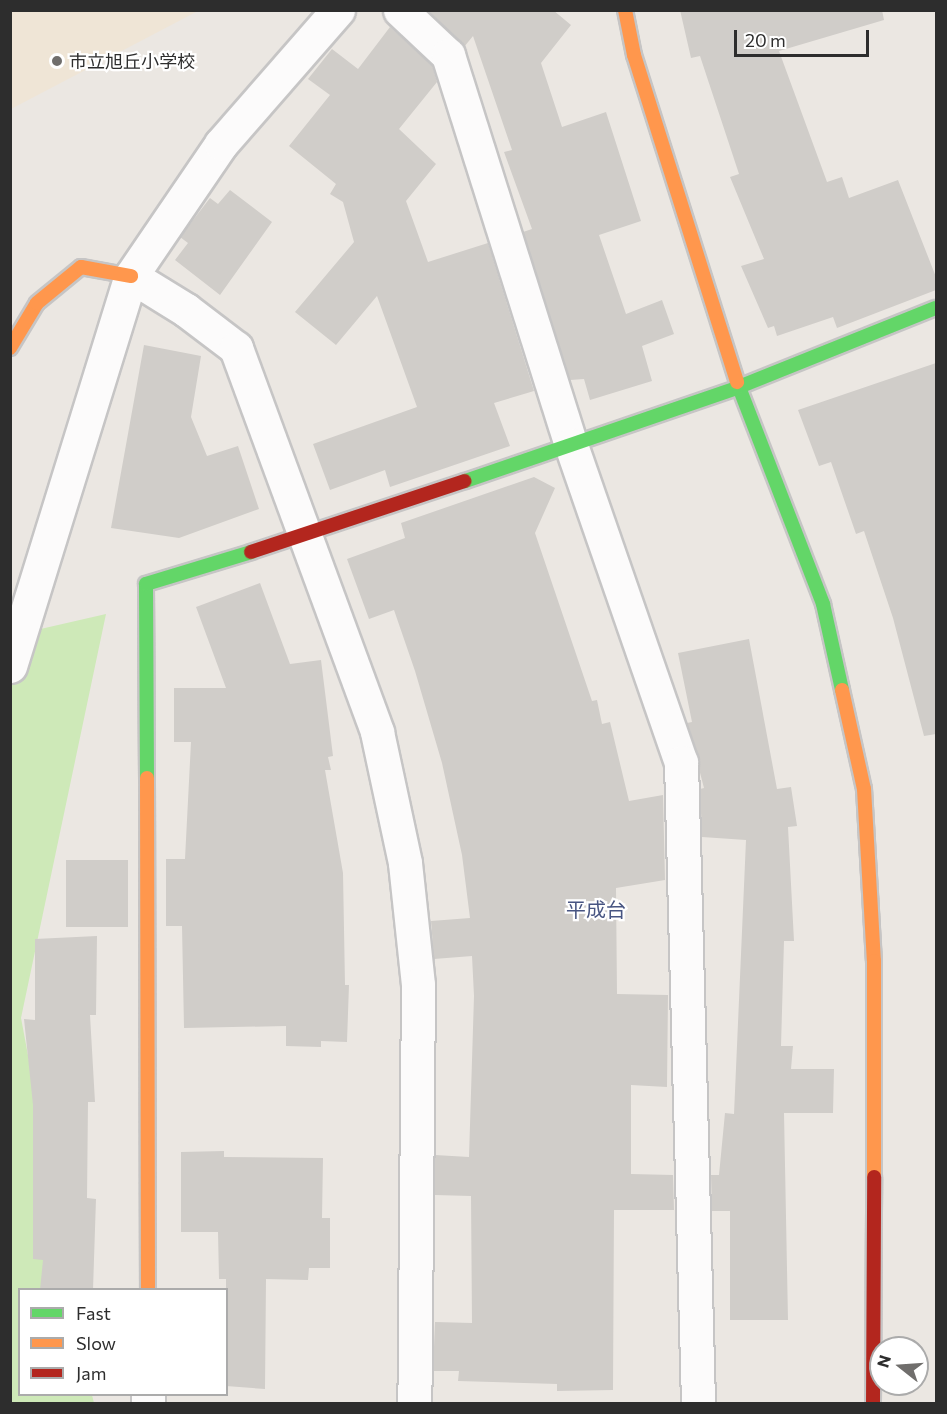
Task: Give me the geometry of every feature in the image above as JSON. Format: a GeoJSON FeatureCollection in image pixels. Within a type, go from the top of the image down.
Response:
{"type":"FeatureCollection","features":[{"type":"Feature","properties":{"kind":"street"},"geometry":{"type":"LineString","coordinates":[[10,666],[131,276],[221,144],[338,10]]}},
{"type":"Feature","properties":{"kind":"street"},"geometry":{"type":"LineString","coordinates":[[400,10],[448,55],[571,445],[681,762],[698,1404]]}},
{"type":"Feature","properties":{"kind":"street"},"geometry":{"type":"LineString","coordinates":[[625,10],[634,55],[739,387],[822,604],[864,789],[874,961],[873,1404]]}},
{"type":"Feature","properties":{"kind":"street"},"geometry":{"type":"LineString","coordinates":[[10,348],[37,303],[81,267],[131,276],[236,348],[377,732],[405,863],[418,985],[414,1404]]}},
{"type":"Feature","properties":{"kind":"street"},"geometry":{"type":"LineString","coordinates":[[148,1288],[146,584],[304,536],[739,387],[936,308]]}},
{"type":"Feature","properties":{"kind":"shaded area","name":"市立旭丘小学校"},"geometry":{"type":"Polygon","coordinates":[[[11,10],[198,10],[198,11],[11,109],[11,10]]]}},
{"type":"Feature","properties":{"kind":"green space"},"geometry":{"type":"Polygon","coordinates":[[[106,614],[21,1018],[72,1288],[18,1288],[18,1396],[92,1396],[94,1403],[11,1403],[10,636],[106,614]]]}},
{"type":"Feature","properties":{"kind":"building"},"geometry":{"type":"Polygon","coordinates":[[[428,10],[553,10],[571,25],[541,63],[562,127],[606,112],[641,221],[599,235],[626,314],[662,300],[674,334],[642,346],[652,381],[590,400],[584,379],[570,380],[523,232],[532,229],[504,152],[512,150],[473,36],[464,47],[428,10]]]}},
{"type":"Feature","properties":{"kind":"building"},"geometry":{"type":"Polygon","coordinates":[[[680,10],[882,10],[884,20],[779,51],[827,182],[842,177],[849,198],[898,180],[936,277],[936,290],[837,328],[833,317],[777,336],[774,326],[768,328],[741,266],[764,259],[730,177],[739,174],[700,56],[691,58],[680,10]]]}},
{"type":"Feature","properties":{"kind":"building"},"geometry":{"type":"Polygon","coordinates":[[[390,27],[432,65],[437,82],[399,129],[436,164],[406,201],[428,262],[488,243],[534,391],[494,403],[510,446],[390,487],[385,470],[330,490],[313,444],[417,407],[377,296],[336,345],[295,312],[354,242],[343,202],[330,194],[336,184],[289,146],[330,95],[308,79],[332,49],[358,69],[390,27]]]}},
{"type":"Feature","properties":{"kind":"building"},"geometry":{"type":"Polygon","coordinates":[[[230,190],[272,222],[220,295],[175,260],[188,243],[180,237],[210,198],[218,204],[230,190]]]}},
{"type":"Feature","properties":{"kind":"building"},"geometry":{"type":"Polygon","coordinates":[[[144,345],[201,356],[191,417],[207,456],[238,446],[259,509],[179,538],[111,528],[144,345]]]}},
{"type":"Feature","properties":{"kind":"building"},"geometry":{"type":"Polygon","coordinates":[[[936,363],[936,734],[924,736],[893,618],[864,531],[856,534],[831,462],[819,466],[798,410],[936,363]]]}},
{"type":"Feature","properties":{"kind":"building"},"geometry":{"type":"Polygon","coordinates":[[[534,477],[555,488],[535,533],[592,701],[597,700],[602,724],[610,722],[629,801],[663,795],[665,880],[616,888],[617,994],[668,995],[667,1087],[631,1085],[631,1174],[673,1175],[674,1210],[614,1210],[613,1390],[557,1391],[557,1384],[458,1381],[459,1371],[433,1371],[435,1322],[472,1323],[471,1196],[435,1195],[435,1155],[469,1157],[474,996],[472,956],[434,959],[431,921],[470,918],[462,855],[442,763],[415,671],[394,610],[369,619],[347,559],[405,538],[401,523],[534,477]]]}},
{"type":"Feature","properties":{"kind":"building"},"geometry":{"type":"Polygon","coordinates":[[[260,583],[290,664],[321,660],[333,756],[328,757],[331,770],[325,770],[343,873],[345,985],[349,985],[347,1042],[321,1041],[321,1047],[286,1046],[286,1026],[184,1028],[182,926],[166,926],[166,859],[185,859],[191,742],[174,742],[174,688],[226,688],[196,607],[260,583]]]}},
{"type":"Feature","properties":{"kind":"building"},"geometry":{"type":"Polygon","coordinates":[[[749,639],[777,789],[791,787],[797,826],[788,827],[794,941],[784,941],[781,1046],[793,1046],[791,1069],[834,1069],[833,1113],[784,1113],[788,1320],[730,1320],[730,1211],[712,1211],[711,1175],[719,1175],[725,1113],[734,1114],[746,840],[702,837],[700,789],[704,788],[687,723],[692,722],[678,653],[749,639]]]}},
{"type":"Feature","properties":{"kind":"building"},"geometry":{"type":"Polygon","coordinates":[[[66,860],[128,860],[128,927],[66,927],[66,860]]]}},
{"type":"Feature","properties":{"kind":"building"},"geometry":{"type":"Polygon","coordinates":[[[97,936],[96,1015],[90,1015],[95,1102],[88,1102],[87,1198],[96,1199],[93,1288],[40,1288],[43,1260],[33,1259],[33,1105],[24,1019],[35,1020],[35,939],[97,936]]]}},
{"type":"Feature","properties":{"kind":"building"},"geometry":{"type":"Polygon","coordinates":[[[224,1151],[224,1157],[323,1158],[322,1218],[330,1218],[330,1268],[309,1268],[308,1280],[266,1279],[265,1389],[228,1386],[228,1288],[226,1288],[226,1279],[219,1279],[218,1232],[181,1232],[181,1152],[224,1151]]]}},
{"type":"Feature","properties":{"kind":"traffic: fast"},"geometry":{"type":"LineString","coordinates":[[465,481],[739,387],[936,308]]}},
{"type":"Feature","properties":{"kind":"traffic: fast"},"geometry":{"type":"LineString","coordinates":[[737,382],[823,604],[842,690]]}},
{"type":"Feature","properties":{"kind":"traffic: fast"},"geometry":{"type":"LineString","coordinates":[[147,778],[146,584],[251,552]]}},
{"type":"Feature","properties":{"kind":"traffic: slow"},"geometry":{"type":"LineString","coordinates":[[625,10],[634,55],[737,382]]}},
{"type":"Feature","properties":{"kind":"traffic: slow"},"geometry":{"type":"LineString","coordinates":[[10,348],[37,303],[81,267],[131,276]]}},
{"type":"Feature","properties":{"kind":"traffic: slow"},"geometry":{"type":"LineString","coordinates":[[842,690],[864,789],[874,961],[874,1177]]}},
{"type":"Feature","properties":{"kind":"traffic: slow"},"geometry":{"type":"LineString","coordinates":[[147,778],[148,1288]]}},
{"type":"Feature","properties":{"kind":"traffic: jam"},"geometry":{"type":"LineString","coordinates":[[251,552],[465,481]]}},
{"type":"Feature","properties":{"kind":"traffic: jam"},"geometry":{"type":"LineString","coordinates":[[873,1404],[874,1177]]}},
{"type":"Feature","properties":{"kind":"place","name":"市立旭丘小学校"},"geometry":{"type":"Point","coordinates":[57,61]}},
{"type":"Feature","properties":{"kind":"district","name":"平成台"},"geometry":{"type":"Point","coordinates":[596,909]}}]}
